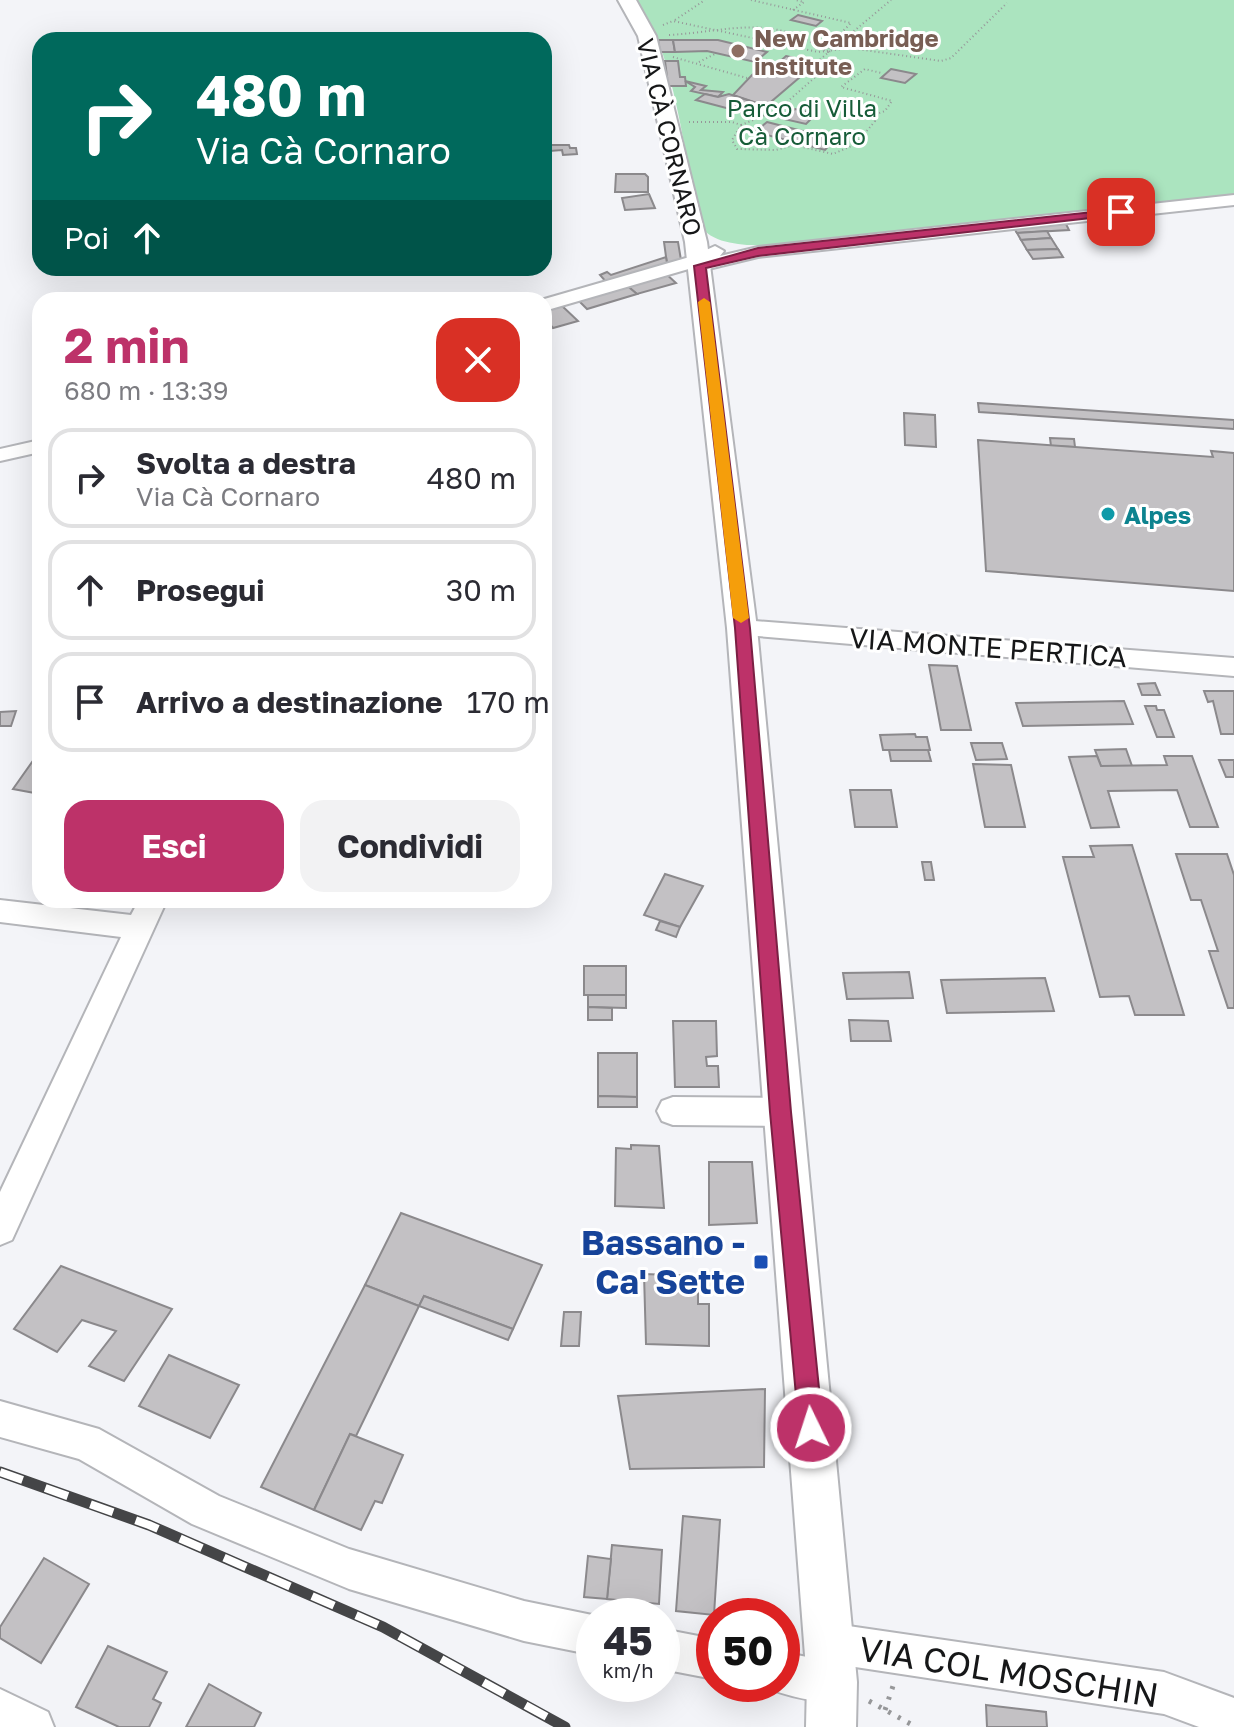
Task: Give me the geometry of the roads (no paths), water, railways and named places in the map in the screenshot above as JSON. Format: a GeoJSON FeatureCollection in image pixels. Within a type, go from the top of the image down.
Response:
{"type":"FeatureCollection","features":[{"type":"Feature","properties":{"kind":"main road","name":"VIA CÀ CORNARO"},"geometry":{"type":"LineString","coordinates":[[627,0],[652,30],[651,55],[698,256]]}},
{"type":"Feature","properties":{"kind":"main road"},"geometry":{"type":"LineString","coordinates":[[698,256],[742,628],[781,1112],[839,1673],[831,1727]]}},
{"type":"Feature","properties":{"kind":"street"},"geometry":{"type":"LineString","coordinates":[[552,302],[723,248],[758,252],[1234,200]]}},
{"type":"Feature","properties":{"kind":"street","name":"VIA CÀ CORNARO"},"geometry":{"type":"LineString","coordinates":[[698,256],[758,252]]}},
{"type":"Feature","properties":{"kind":"street"},"geometry":{"type":"LineString","coordinates":[[0,455],[32,448]]}},
{"type":"Feature","properties":{"kind":"street","name":"VIA MONTE PERTICA"},"geometry":{"type":"LineString","coordinates":[[742,628],[1234,667]]}},
{"type":"Feature","properties":{"kind":"street"},"geometry":{"type":"LineString","coordinates":[[0,1229],[149,908]]}},
{"type":"Feature","properties":{"kind":"street"},"geometry":{"type":"LineString","coordinates":[[0,911],[139,928]]}},
{"type":"Feature","properties":{"kind":"street"},"geometry":{"type":"LineString","coordinates":[[673,1111],[781,1112]]}},
{"type":"Feature","properties":{"kind":"street"},"geometry":{"type":"LineString","coordinates":[[0,1419],[86,1442],[206,1510],[349,1569],[524,1621],[576,1631]]}},
{"type":"Feature","properties":{"kind":"street","name":"VIA COL MOSCHIN"},"geometry":{"type":"LineString","coordinates":[[800,1673],[1164,1693],[1234,1719]]}},
{"type":"Feature","properties":{"kind":"street"},"geometry":{"type":"LineString","coordinates":[[0,1710],[33,1727]]}},
{"type":"Feature","properties":{"kind":"railway"},"geometry":{"type":"LineString","coordinates":[[0,1472],[149,1525],[383,1627],[565,1727]]}},
{"type":"Feature","properties":{"kind":"place","name":"New Cambridge institute"},"geometry":{"type":"Point","coordinates":[738,51]}},
{"type":"Feature","properties":{"kind":"place","name":"Alpes"},"geometry":{"type":"Point","coordinates":[1108,514]}},
{"type":"Feature","properties":{"kind":"place","name":"Bassano - Ca' Sette"},"geometry":{"type":"Point","coordinates":[761,1262]}},
{"type":"Feature","properties":{"kind":"park label","name":"Parco di Villa Cà Cornaro"},"geometry":{"type":"Point","coordinates":[802,121]}}]}
